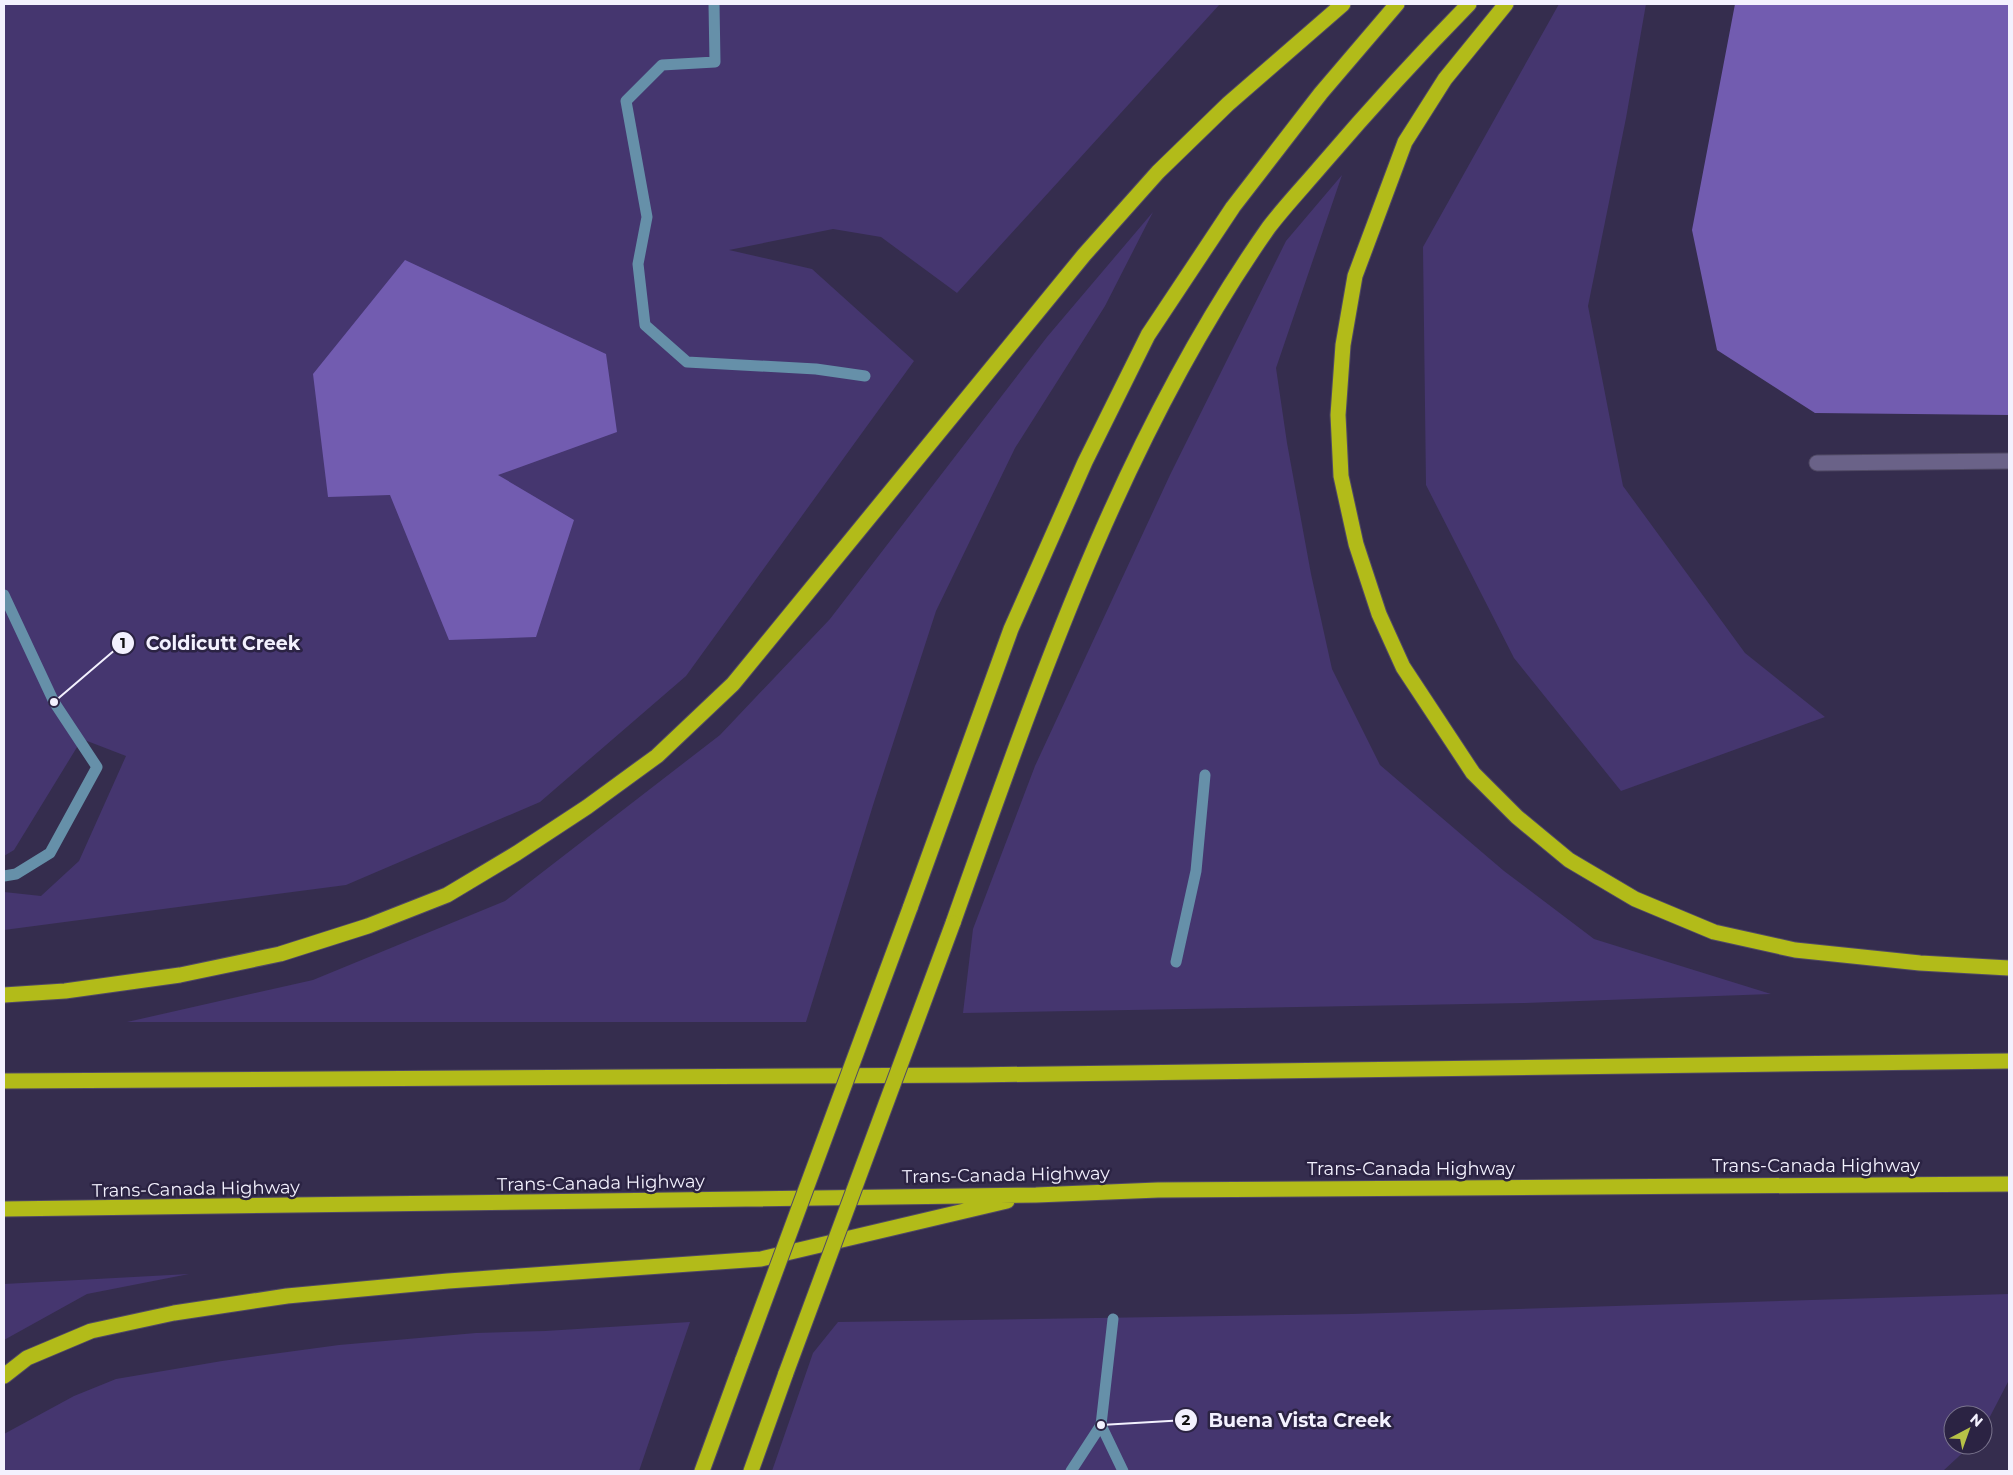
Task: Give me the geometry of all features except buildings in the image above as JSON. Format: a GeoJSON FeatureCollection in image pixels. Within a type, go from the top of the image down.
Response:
{"type":"FeatureCollection","features":[{"type":"Feature","properties":{"kind":"highway"},"geometry":{"type":"LineString","coordinates":[[4,995],[65,991],[180,975],[280,954],[368,926],[447,895],[548,832],[656,756],[734,684],[1065,277],[1158,172],[1228,104],[1343,4]]}},
{"type":"Feature","properties":{"kind":"highway"},"geometry":{"type":"LineString","coordinates":[[702,1471],[910,908],[1011,628],[1085,462],[1148,335],[1233,207],[1321,93],[1397,4]]}},
{"type":"Feature","properties":{"kind":"highway"},"geometry":{"type":"LineString","coordinates":[[751,1471],[953,923],[1023,726],[1101,534],[1155,419],[1208,321],[1271,225],[1406,69],[1470,4]]}},
{"type":"Feature","properties":{"kind":"highway"},"geometry":{"type":"LineString","coordinates":[[1506,4],[1445,79],[1405,142],[1355,276],[1343,344],[1338,415],[1341,476],[1356,544],[1380,614],[1403,667],[1473,773],[1517,817],[1569,860],[1636,899],[1714,932],[1795,950],[1920,963],[2009,968]]}},
{"type":"Feature","properties":{"kind":"highway"},"geometry":{"type":"LineString","coordinates":[[4,1082],[576,1076],[961,1075],[2009,1061]]}},
{"type":"Feature","properties":{"kind":"highway","name":"Trans-Canada Highway"},"geometry":{"type":"LineString","coordinates":[[4,1209],[1036,1194],[1168,1190],[2009,1184]]}},
{"type":"Feature","properties":{"kind":"highway"},"geometry":{"type":"LineString","coordinates":[[4,1376],[28,1358],[91,1331],[174,1313],[287,1296],[448,1281],[761,1259],[1036,1194]]}},
{"type":"Feature","properties":{"kind":"lane"},"geometry":{"type":"LineString","coordinates":[[1817,463],[2009,461]]}},
{"type":"Feature","properties":{"kind":"shaded area"},"geometry":{"type":"Polygon","coordinates":[[[4,4],[1220,4],[957,293],[881,237],[833,229],[729,250],[812,269],[914,361],[686,676],[540,802],[346,885],[4,930],[4,892],[41,896],[79,861],[126,756],[82,739],[14,850],[4,856],[4,4]]]}},
{"type":"Feature","properties":{"kind":"shaded area"},"geometry":{"type":"Polygon","coordinates":[[[1559,4],[1646,4],[1626,118],[1588,306],[1623,486],[1745,653],[1825,717],[1621,791],[1514,658],[1426,485],[1423,247],[1559,4]]]}},
{"type":"Feature","properties":{"kind":"shaded area"},"geometry":{"type":"Polygon","coordinates":[[[1735,4],[2009,4],[2009,415],[1815,413],[1717,350],[1692,230],[1735,4]]]}},
{"type":"Feature","properties":{"kind":"shaded area"},"geometry":{"type":"Polygon","coordinates":[[[1342,175],[1276,368],[1287,443],[1311,574],[1332,669],[1380,765],[1504,871],[1594,939],[1771,994],[1525,1003],[963,1013],[973,929],[1035,766],[1170,475],[1286,241],[1342,175]]]}},
{"type":"Feature","properties":{"kind":"shaded area"},"geometry":{"type":"Polygon","coordinates":[[[1153,212],[1105,306],[1015,448],[936,611],[874,802],[806,1022],[127,1022],[313,980],[505,901],[720,735],[830,619],[1047,337],[1153,212]]]}},
{"type":"Feature","properties":{"kind":"shaded area"},"geometry":{"type":"Polygon","coordinates":[[[405,260],[606,354],[617,432],[498,475],[574,520],[536,637],[449,640],[390,495],[328,497],[313,374],[405,260]]]}},
{"type":"Feature","properties":{"kind":"shaded area"},"geometry":{"type":"Polygon","coordinates":[[[189,1274],[87,1294],[4,1340],[4,1284],[189,1274]]]}},
{"type":"Feature","properties":{"kind":"shaded area"},"geometry":{"type":"Polygon","coordinates":[[[2009,1294],[2009,1380],[1993,1411],[1993,1405],[1943,1405],[1943,1455],[1960,1455],[1943,1471],[772,1471],[813,1353],[838,1322],[1352,1314],[2009,1294]]]}},
{"type":"Feature","properties":{"kind":"shaded area"},"geometry":{"type":"Polygon","coordinates":[[[690,1322],[639,1471],[4,1471],[4,1434],[74,1396],[116,1379],[222,1361],[339,1345],[476,1333],[545,1331],[690,1322]]]}},
{"type":"Feature","properties":{"kind":"waterway"},"geometry":{"type":"LineString","coordinates":[[714,4],[715,62],[662,65],[626,101],[647,217],[638,264],[645,325],[687,362],[816,369],[865,376]]}},
{"type":"Feature","properties":{"kind":"waterway"},"geometry":{"type":"LineString","coordinates":[[4,595],[54,702],[97,767],[50,853],[16,874],[4,876]]}},
{"type":"Feature","properties":{"kind":"waterway"},"geometry":{"type":"LineString","coordinates":[[1176,962],[1196,871],[1205,775]]}},
{"type":"Feature","properties":{"kind":"waterway"},"geometry":{"type":"LineString","coordinates":[[1071,1471],[1101,1425],[1113,1319]]}},
{"type":"Feature","properties":{"kind":"waterway"},"geometry":{"type":"LineString","coordinates":[[1101,1425],[1123,1471]]}},
{"type":"Feature","properties":{"kind":"place","name":"Coldicutt Creek"},"geometry":{"type":"Point","coordinates":[54,702]}},
{"type":"Feature","properties":{"kind":"place","name":"Buena Vista Creek"},"geometry":{"type":"Point","coordinates":[1101,1425]}}]}
